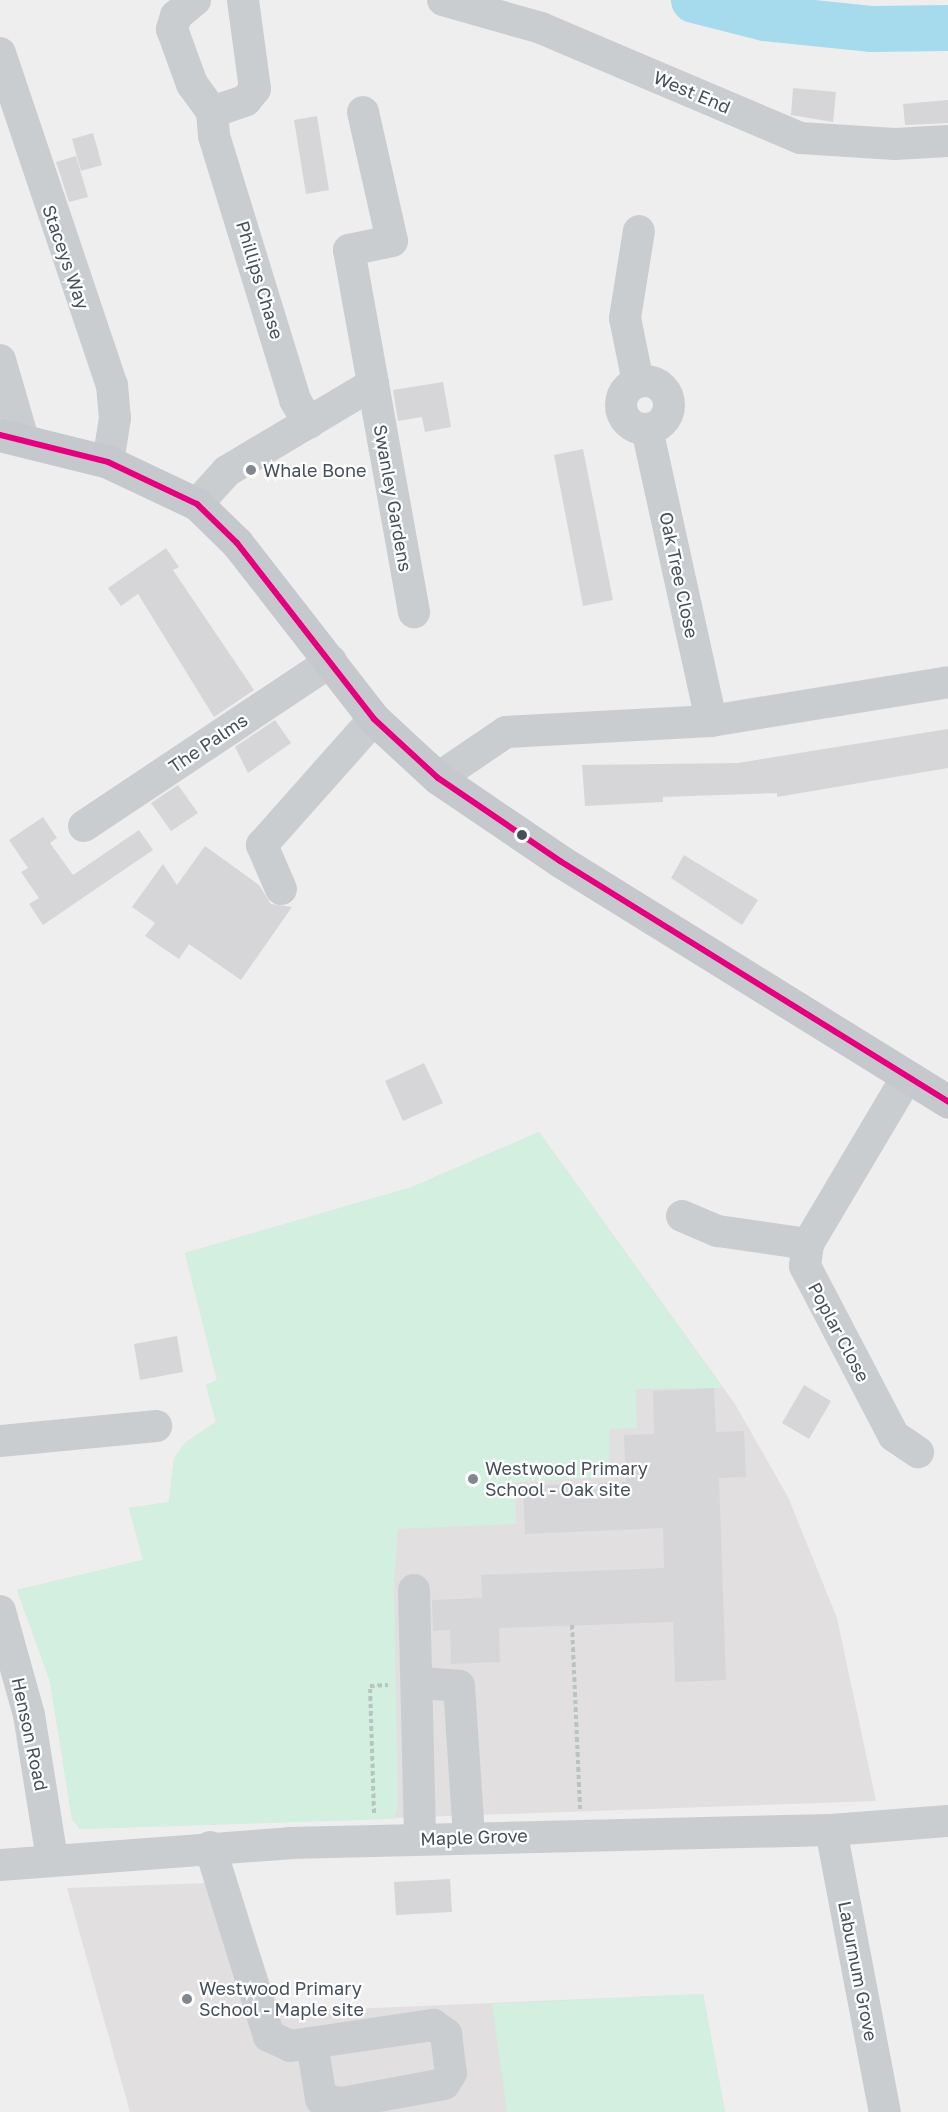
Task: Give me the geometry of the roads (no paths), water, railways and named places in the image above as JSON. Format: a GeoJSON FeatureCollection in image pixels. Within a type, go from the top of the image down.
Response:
{"type":"FeatureCollection","features":[{"type":"Feature","properties":{"kind":"main road"},"geometry":{"type":"LineString","coordinates":[[11,437],[108,462],[196,504],[237,543],[374,719],[438,778],[560,861],[948,1102]]}},
{"type":"Feature","properties":{"kind":"street","name":"Phillips Chase"},"geometry":{"type":"LineString","coordinates":[[195,0],[176,16],[172,28],[192,84],[213,124],[295,400],[309,423]]}},
{"type":"Feature","properties":{"kind":"street"},"geometry":{"type":"LineString","coordinates":[[213,124],[246,100],[255,89],[243,0]]}},
{"type":"Feature","properties":{"kind":"street","name":"West End"},"geometry":{"type":"LineString","coordinates":[[443,0],[541,28],[800,138],[895,144],[948,141]]}},
{"type":"Feature","properties":{"kind":"street","name":"Staceys Way"},"geometry":{"type":"LineString","coordinates":[[0,53],[112,385],[115,418],[108,462]]}},
{"type":"Feature","properties":{"kind":"street","name":"Swanley Gardens"},"geometry":{"type":"LineString","coordinates":[[363,112],[392,241],[349,250],[414,612]]}},
{"type":"Feature","properties":{"kind":"street","name":"Oak Tree Close"},"geometry":{"type":"LineString","coordinates":[[639,231],[626,318],[638,382],[622,394],[620,407],[624,419],[647,429],[711,721]]}},
{"type":"Feature","properties":{"kind":"street"},"geometry":{"type":"LineString","coordinates":[[0,360],[11,437]]}},
{"type":"Feature","properties":{"kind":"street"},"geometry":{"type":"LineString","coordinates":[[196,504],[227,471],[373,384]]}},
{"type":"Feature","properties":{"kind":"street","name":"The Palms"},"geometry":{"type":"LineString","coordinates":[[84,826],[331,661]]}},
{"type":"Feature","properties":{"kind":"street"},"geometry":{"type":"LineString","coordinates":[[438,778],[506,732],[711,721],[948,682]]}},
{"type":"Feature","properties":{"kind":"street"},"geometry":{"type":"LineString","coordinates":[[281,889],[262,845],[374,719]]}},
{"type":"Feature","properties":{"kind":"street"},"geometry":{"type":"LineString","coordinates":[[682,1216],[718,1231],[808,1244],[907,1077]]}},
{"type":"Feature","properties":{"kind":"street","name":"Poplar Close"},"geometry":{"type":"LineString","coordinates":[[808,1244],[805,1266],[894,1436],[918,1452]]}},
{"type":"Feature","properties":{"kind":"street"},"geometry":{"type":"LineString","coordinates":[[0,1441],[156,1426]]}},
{"type":"Feature","properties":{"kind":"street"},"geometry":{"type":"LineString","coordinates":[[414,1590],[420,1681],[420,1839]]}},
{"type":"Feature","properties":{"kind":"street","name":"Henson Road"},"geometry":{"type":"LineString","coordinates":[[0,1611],[29,1715],[52,1858]]}},
{"type":"Feature","properties":{"kind":"street"},"geometry":{"type":"LineString","coordinates":[[420,1681],[459,1686],[469,1838]]}},
{"type":"Feature","properties":{"kind":"street","name":"Maple Grove"},"geometry":{"type":"LineString","coordinates":[[0,1865],[52,1858],[210,1847],[420,1839],[831,1830],[948,1821]]}},
{"type":"Feature","properties":{"kind":"street","name":"Laburnum Grove"},"geometry":{"type":"LineString","coordinates":[[831,1830],[885,2112]]}},
{"type":"Feature","properties":{"kind":"street"},"geometry":{"type":"LineString","coordinates":[[210,1847],[269,2036],[290,2046],[312,2043]]}},
{"type":"Feature","properties":{"kind":"waterway"},"geometry":{"type":"LineString","coordinates":[[694,0],[765,18],[872,29],[948,28]]}},
{"type":"Feature","properties":{"kind":"place","name":"Whale Bone"},"geometry":{"type":"Point","coordinates":[251,470]}},
{"type":"Feature","properties":{"kind":"place","name":"Westwood Primary School - Oak site"},"geometry":{"type":"Point","coordinates":[473,1479]}},
{"type":"Feature","properties":{"kind":"place","name":"Westwood Primary School - Maple site"},"geometry":{"type":"Point","coordinates":[187,1999]}}]}
